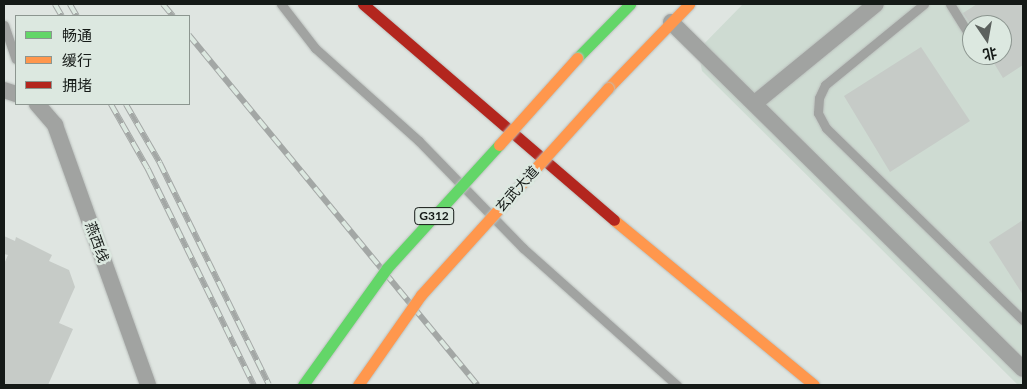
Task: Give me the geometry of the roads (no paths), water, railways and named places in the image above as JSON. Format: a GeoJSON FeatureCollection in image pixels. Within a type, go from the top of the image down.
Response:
{"type":"FeatureCollection","features":[{"type":"Feature","properties":{"kind":"main road"},"geometry":{"type":"LineString","coordinates":[[363,4],[573,186],[814,385]]}},
{"type":"Feature","properties":{"kind":"main road","name":"G312"},"geometry":{"type":"LineString","coordinates":[[303,385],[387,268],[577,58],[630,4]]}},
{"type":"Feature","properties":{"kind":"main road","name":"玄武大道"},"geometry":{"type":"LineString","coordinates":[[358,385],[421,295],[608,88],[689,4]]}},
{"type":"Feature","properties":{"kind":"street"},"geometry":{"type":"LineString","coordinates":[[755,103],[876,4]]}},
{"type":"Feature","properties":{"kind":"street"},"geometry":{"type":"LineString","coordinates":[[671,22],[1023,369]]}},
{"type":"Feature","properties":{"kind":"street","name":"燕西线"},"geometry":{"type":"LineString","coordinates":[[38,105],[55,125],[148,385]]}},
{"type":"Feature","properties":{"kind":"lane"},"geometry":{"type":"LineString","coordinates":[[281,4],[315,48],[419,140],[523,248],[677,385]]}},
{"type":"Feature","properties":{"kind":"lane"},"geometry":{"type":"LineString","coordinates":[[924,4],[825,85],[819,98],[818,113],[826,128],[1023,320]]}},
{"type":"Feature","properties":{"kind":"lane"},"geometry":{"type":"LineString","coordinates":[[950,4],[962,23]]}},
{"type":"Feature","properties":{"kind":"lane"},"geometry":{"type":"LineString","coordinates":[[4,25],[7,49],[15,59]]}},
{"type":"Feature","properties":{"kind":"lane"},"geometry":{"type":"LineString","coordinates":[[44,105],[55,125]]}},
{"type":"Feature","properties":{"kind":"railway"},"geometry":{"type":"LineString","coordinates":[[55,4],[61,15]]}},
{"type":"Feature","properties":{"kind":"railway"},"geometry":{"type":"LineString","coordinates":[[70,4],[76,15]]}},
{"type":"Feature","properties":{"kind":"railway"},"geometry":{"type":"LineString","coordinates":[[163,4],[172,15]]}},
{"type":"Feature","properties":{"kind":"railway"},"geometry":{"type":"LineString","coordinates":[[190,36],[478,385]]}},
{"type":"Feature","properties":{"kind":"railway"},"geometry":{"type":"LineString","coordinates":[[112,105],[148,169],[254,385]]}},
{"type":"Feature","properties":{"kind":"railway"},"geometry":{"type":"LineString","coordinates":[[127,105],[160,163],[269,385]]}}]}
